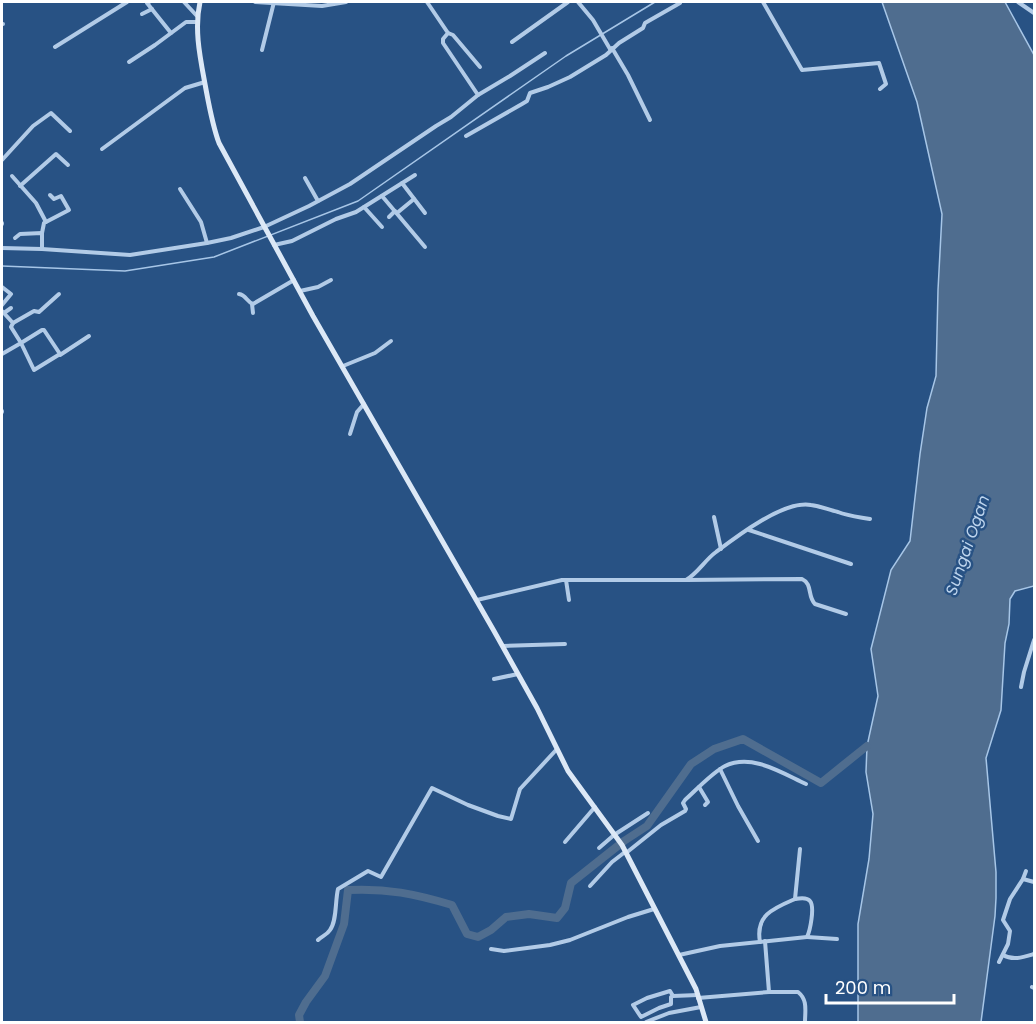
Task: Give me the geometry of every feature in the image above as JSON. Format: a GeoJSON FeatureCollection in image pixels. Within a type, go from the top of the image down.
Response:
{"type":"FeatureCollection","features":[{"type":"Feature","properties":{"kind":"street"},"geometry":{"type":"LineString","coordinates":[[55,47],[127,2]]}},
{"type":"Feature","properties":{"kind":"street"},"geometry":{"type":"LineString","coordinates":[[149,2],[147,3],[171,33]]}},
{"type":"Feature","properties":{"kind":"street"},"geometry":{"type":"LineString","coordinates":[[184,2],[197,19]]}},
{"type":"Feature","properties":{"kind":"street"},"geometry":{"type":"LineString","coordinates":[[200,2],[197,19],[198,48],[213,126],[219,143],[300,291],[503,646],[568,771],[626,853],[696,989],[706,1023]]}},
{"type":"Feature","properties":{"kind":"street"},"geometry":{"type":"LineString","coordinates":[[255,2],[322,6],[346,2]]}},
{"type":"Feature","properties":{"kind":"street"},"geometry":{"type":"LineString","coordinates":[[427,2],[448,33],[453,34],[480,67]]}},
{"type":"Feature","properties":{"kind":"street"},"geometry":{"type":"LineString","coordinates":[[512,42],[568,2]]}},
{"type":"Feature","properties":{"kind":"street"},"geometry":{"type":"LineString","coordinates":[[578,2],[593,20],[628,75],[651,120]]}},
{"type":"Feature","properties":{"kind":"street"},"geometry":{"type":"LineString","coordinates":[[466,136],[527,101],[530,93],[570,77],[643,28],[645,23],[681,2]]}},
{"type":"Feature","properties":{"kind":"street"},"geometry":{"type":"LineString","coordinates":[[763,2],[802,70],[879,63],[886,84],[880,89]]}},
{"type":"Feature","properties":{"kind":"street"},"geometry":{"type":"LineString","coordinates":[[1018,2],[1035,13]]}},
{"type":"Feature","properties":{"kind":"street"},"geometry":{"type":"LineString","coordinates":[[262,50],[274,3]]}},
{"type":"Feature","properties":{"kind":"street"},"geometry":{"type":"LineString","coordinates":[[142,14],[152,9]]}},
{"type":"Feature","properties":{"kind":"street"},"geometry":{"type":"LineString","coordinates":[[129,62],[186,22],[197,19]]}},
{"type":"Feature","properties":{"kind":"street"},"geometry":{"type":"LineString","coordinates":[[448,33],[443,43],[478,94]]}},
{"type":"Feature","properties":{"kind":"street"},"geometry":{"type":"LineString","coordinates":[[2,248],[130,255],[207,243],[265,229],[350,184],[451,117],[478,94],[545,53]]}},
{"type":"Feature","properties":{"kind":"street"},"geometry":{"type":"LineString","coordinates":[[102,149],[186,88],[205,82]]}},
{"type":"Feature","properties":{"kind":"street"},"geometry":{"type":"LineString","coordinates":[[2,160],[33,126],[51,112],[70,131]]}},
{"type":"Feature","properties":{"kind":"street"},"geometry":{"type":"LineString","coordinates":[[20,186],[56,154],[68,165]]}},
{"type":"Feature","properties":{"kind":"street"},"geometry":{"type":"LineString","coordinates":[[274,244],[292,241],[336,219],[356,212],[415,175]]}},
{"type":"Feature","properties":{"kind":"street"},"geometry":{"type":"LineString","coordinates":[[12,176],[37,205],[46,222]]}},
{"type":"Feature","properties":{"kind":"street"},"geometry":{"type":"LineString","coordinates":[[305,178],[318,201]]}},
{"type":"Feature","properties":{"kind":"street"},"geometry":{"type":"LineString","coordinates":[[402,183],[425,213]]}},
{"type":"Feature","properties":{"kind":"street"},"geometry":{"type":"LineString","coordinates":[[180,189],[201,222],[207,243]]}},
{"type":"Feature","properties":{"kind":"street"},"geometry":{"type":"LineString","coordinates":[[42,249],[44,223],[69,210],[61,196],[54,200],[50,195]]}},
{"type":"Feature","properties":{"kind":"street"},"geometry":{"type":"LineString","coordinates":[[382,196],[425,247]]}},
{"type":"Feature","properties":{"kind":"street"},"geometry":{"type":"LineString","coordinates":[[389,217],[414,198]]}},
{"type":"Feature","properties":{"kind":"street"},"geometry":{"type":"LineString","coordinates":[[363,207],[382,227]]}},
{"type":"Feature","properties":{"kind":"street"},"geometry":{"type":"LineString","coordinates":[[15,238],[20,234],[42,233]]}},
{"type":"Feature","properties":{"kind":"street"},"geometry":{"type":"LineString","coordinates":[[252,304],[294,280]]}},
{"type":"Feature","properties":{"kind":"street"},"geometry":{"type":"LineString","coordinates":[[300,291],[318,287],[331,280]]}},
{"type":"Feature","properties":{"kind":"street"},"geometry":{"type":"LineString","coordinates":[[2,287],[11,294],[2,305]]}},
{"type":"Feature","properties":{"kind":"street"},"geometry":{"type":"LineString","coordinates":[[59,294],[39,312],[34,311],[13,323],[11,327],[34,370],[88,336]]}},
{"type":"Feature","properties":{"kind":"street"},"geometry":{"type":"LineString","coordinates":[[239,294],[245,296],[252,304],[253,313]]}},
{"type":"Feature","properties":{"kind":"street"},"geometry":{"type":"LineString","coordinates":[[11,308],[3,312],[13,323]]}},
{"type":"Feature","properties":{"kind":"street"},"geometry":{"type":"LineString","coordinates":[[2,354],[44,330],[60,355]]}},
{"type":"Feature","properties":{"kind":"street"},"geometry":{"type":"LineString","coordinates":[[344,366],[375,354],[391,341]]}},
{"type":"Feature","properties":{"kind":"street"},"geometry":{"type":"LineString","coordinates":[[350,434],[357,412],[365,404]]}},
{"type":"Feature","properties":{"kind":"street"},"geometry":{"type":"LineString","coordinates":[[686,580],[692,577],[715,553],[784,508],[810,504],[870,519]]}},
{"type":"Feature","properties":{"kind":"street"},"geometry":{"type":"LineString","coordinates":[[714,517],[721,549]]}},
{"type":"Feature","properties":{"kind":"street"},"geometry":{"type":"LineString","coordinates":[[748,530],[851,564]]}},
{"type":"Feature","properties":{"kind":"street"},"geometry":{"type":"LineString","coordinates":[[477,600],[566,580],[802,579],[809,584],[812,602],[846,614]]}},
{"type":"Feature","properties":{"kind":"street"},"geometry":{"type":"LineString","coordinates":[[566,580],[569,600]]}},
{"type":"Feature","properties":{"kind":"street"},"geometry":{"type":"LineString","coordinates":[[1021,687],[1023,672],[1035,640]]}},
{"type":"Feature","properties":{"kind":"street"},"geometry":{"type":"LineString","coordinates":[[503,646],[565,644]]}},
{"type":"Feature","properties":{"kind":"street"},"geometry":{"type":"LineString","coordinates":[[494,679],[518,674]]}},
{"type":"Feature","properties":{"kind":"street"},"geometry":{"type":"LineString","coordinates":[[318,940],[332,927],[338,889],[368,871],[382,877],[432,788],[468,805],[511,819],[520,789],[557,749]]}},
{"type":"Feature","properties":{"kind":"street"},"geometry":{"type":"LineString","coordinates":[[590,886],[612,862],[685,811],[684,801],[726,765],[741,762],[757,763],[806,784]]}},
{"type":"Feature","properties":{"kind":"street"},"geometry":{"type":"LineString","coordinates":[[720,769],[758,841]]}},
{"type":"Feature","properties":{"kind":"street"},"geometry":{"type":"LineString","coordinates":[[699,787],[708,802],[705,805]]}},
{"type":"Feature","properties":{"kind":"street"},"geometry":{"type":"LineString","coordinates":[[565,842],[595,807]]}},
{"type":"Feature","properties":{"kind":"street"},"geometry":{"type":"LineString","coordinates":[[599,848],[614,835],[648,813]]}},
{"type":"Feature","properties":{"kind":"street"},"geometry":{"type":"LineString","coordinates":[[795,899],[800,849]]}},
{"type":"Feature","properties":{"kind":"street"},"geometry":{"type":"LineString","coordinates":[[999,962],[1008,944],[1010,931],[1003,920],[1010,899],[1026,872]]}},
{"type":"Feature","properties":{"kind":"street"},"geometry":{"type":"LineString","coordinates":[[1023,879],[1035,882]]}},
{"type":"Feature","properties":{"kind":"street"},"geometry":{"type":"LineString","coordinates":[[769,992],[763,942],[758,932],[761,921],[770,911],[795,899],[807,899],[811,904],[811,920],[807,937]]}},
{"type":"Feature","properties":{"kind":"street"},"geometry":{"type":"LineString","coordinates":[[491,949],[502,951],[564,942],[654,909]]}},
{"type":"Feature","properties":{"kind":"street"},"geometry":{"type":"LineString","coordinates":[[678,955],[720,946],[807,937],[837,939]]}},
{"type":"Feature","properties":{"kind":"street"},"geometry":{"type":"LineString","coordinates":[[1003,955],[1012,959],[1035,954]]}},
{"type":"Feature","properties":{"kind":"street"},"geometry":{"type":"LineString","coordinates":[[670,991],[673,996],[671,1004],[641,1017],[633,1005],[670,991]]}},
{"type":"Feature","properties":{"kind":"street"},"geometry":{"type":"LineString","coordinates":[[673,996],[798,992],[805,1001],[805,1023]]}},
{"type":"Feature","properties":{"kind":"street"},"geometry":{"type":"LineString","coordinates":[[646,1023],[669,1013],[701,1007]]}},
{"type":"Feature","properties":{"kind":"water","name":"Sungai Ogan"},"geometry":{"type":"Polygon","coordinates":[[[882,2],[1005,2],[1034,55],[1034,586],[1015,591],[1010,599],[1001,710],[986,758],[996,872],[996,898],[981,1022],[858,1022],[858,924],[869,859],[873,814],[866,772],[867,746],[878,696],[871,649],[891,570],[910,541],[927,408],[936,376],[942,214],[917,102],[882,2]]]}},
{"type":"Feature","properties":{"kind":"waterway"},"geometry":{"type":"LineString","coordinates":[[2,266],[125,271],[214,257],[358,201],[566,56],[655,2]]}},
{"type":"Feature","properties":{"kind":"waterway"},"geometry":{"type":"LineString","coordinates":[[300,1022],[299,1015],[306,1002],[325,976],[344,924],[348,890],[401,893],[452,905],[467,934],[478,937],[491,930],[506,917],[529,914],[557,918],[565,908],[571,883],[624,841],[647,826],[691,764],[714,749],[743,739],[821,783],[867,746]]}}]}
